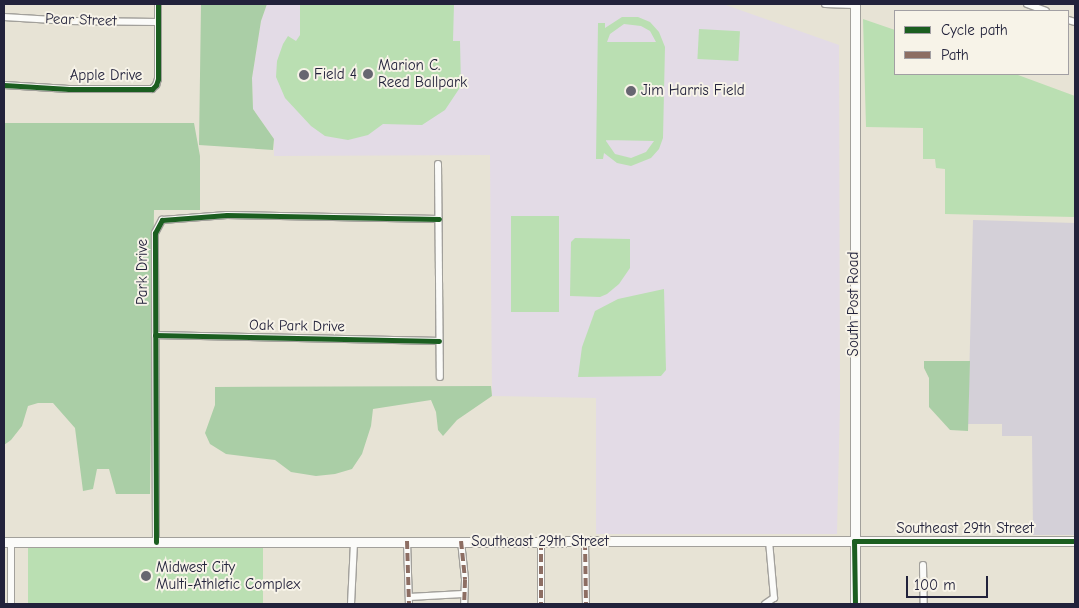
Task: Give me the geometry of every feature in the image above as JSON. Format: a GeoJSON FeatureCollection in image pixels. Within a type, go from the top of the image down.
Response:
{"type":"FeatureCollection","features":[{"type":"Feature","properties":{"kind":"main road","name":"South Post Road"},"geometry":{"type":"LineString","coordinates":[[855,5],[855,604]]}},
{"type":"Feature","properties":{"kind":"main road","name":"Southeast 29th Street"},"geometry":{"type":"LineString","coordinates":[[8,542],[1075,541]]}},
{"type":"Feature","properties":{"kind":"street","name":"Apple Drive"},"geometry":{"type":"LineString","coordinates":[[4,85],[69,89],[152,88],[156,85],[158,79],[158,4]]}},
{"type":"Feature","properties":{"kind":"street"},"geometry":{"type":"LineString","coordinates":[[825,4],[855,5]]}},
{"type":"Feature","properties":{"kind":"street"},"geometry":{"type":"LineString","coordinates":[[1027,4],[1043,10]]}},
{"type":"Feature","properties":{"kind":"street","name":"Pear Street"},"geometry":{"type":"LineString","coordinates":[[4,17],[70,21],[158,22]]}},
{"type":"Feature","properties":{"kind":"street"},"geometry":{"type":"LineString","coordinates":[[438,164],[440,378]]}},
{"type":"Feature","properties":{"kind":"street","name":"Park Drive"},"geometry":{"type":"LineString","coordinates":[[156,542],[155,233],[162,220],[228,215],[439,219]]}},
{"type":"Feature","properties":{"kind":"street","name":"Oak Park Drive"},"geometry":{"type":"LineString","coordinates":[[155,335],[439,341]]}},
{"type":"Feature","properties":{"kind":"street"},"geometry":{"type":"LineString","coordinates":[[461,541],[465,580],[464,604]]}},
{"type":"Feature","properties":{"kind":"street"},"geometry":{"type":"LineString","coordinates":[[765,604],[774,598],[770,541]]}},
{"type":"Feature","properties":{"kind":"street"},"geometry":{"type":"LineString","coordinates":[[8,542],[11,604]]}},
{"type":"Feature","properties":{"kind":"street"},"geometry":{"type":"LineString","coordinates":[[351,604],[354,542]]}},
{"type":"Feature","properties":{"kind":"street"},"geometry":{"type":"LineString","coordinates":[[407,542],[409,604]]}},
{"type":"Feature","properties":{"kind":"street"},"geometry":{"type":"LineString","coordinates":[[541,542],[542,604]]}},
{"type":"Feature","properties":{"kind":"street"},"geometry":{"type":"LineString","coordinates":[[585,542],[586,604]]}},
{"type":"Feature","properties":{"kind":"street"},"geometry":{"type":"LineString","coordinates":[[923,565],[924,604]]}},
{"type":"Feature","properties":{"kind":"street"},"geometry":{"type":"LineString","coordinates":[[409,597],[463,594]]}},
{"type":"Feature","properties":{"kind":"shaded area"},"geometry":{"type":"Polygon","coordinates":[[[267,4],[723,4],[839,45],[840,403],[837,534],[596,534],[596,398],[492,396],[490,155],[274,156],[274,139],[253,109],[252,78],[261,21],[267,4]]]}},
{"type":"Feature","properties":{"kind":"shaded area"},"geometry":{"type":"Polygon","coordinates":[[[973,220],[1075,223],[1075,535],[1033,535],[1032,436],[1002,436],[1002,424],[968,424],[973,220]]]}},
{"type":"Feature","properties":{"kind":"green space"},"geometry":{"type":"Polygon","coordinates":[[[201,4],[267,4],[261,21],[252,78],[253,109],[274,139],[273,150],[199,145],[201,4]]]}},
{"type":"Feature","properties":{"kind":"green space","name":"Marion C. Reed Ballpark"},"geometry":{"type":"Polygon","coordinates":[[[300,4],[454,4],[453,41],[460,41],[461,86],[445,110],[422,125],[383,124],[368,135],[348,140],[325,136],[311,126],[285,98],[276,77],[277,61],[283,44],[288,36],[296,41],[300,35],[300,4]]]}},
{"type":"Feature","properties":{"kind":"green space","name":"Jim Harris Field"},"geometry":{"type":"Polygon","coordinates":[[[622,17],[638,17],[650,22],[659,32],[665,47],[663,138],[659,149],[651,158],[631,166],[617,163],[604,153],[603,159],[596,159],[598,23],[605,23],[605,28],[622,17]],[[624,24],[610,34],[607,42],[656,42],[650,31],[641,26],[624,24]],[[606,140],[615,154],[631,158],[646,152],[654,141],[606,140]]]}},
{"type":"Feature","properties":{"kind":"green space"},"geometry":{"type":"Polygon","coordinates":[[[863,19],[894,30],[894,75],[1018,75],[1075,96],[1075,217],[945,214],[945,169],[936,168],[935,159],[923,159],[923,128],[866,127],[863,19]]]}},
{"type":"Feature","properties":{"kind":"green space"},"geometry":{"type":"Polygon","coordinates":[[[699,29],[740,31],[738,61],[697,59],[699,29]]]}},
{"type":"Feature","properties":{"kind":"green space"},"geometry":{"type":"Polygon","coordinates":[[[4,123],[194,123],[200,156],[200,210],[154,210],[150,494],[116,494],[109,469],[97,469],[93,489],[83,491],[75,428],[53,403],[38,403],[28,406],[22,426],[11,440],[4,445],[4,123]]]}},
{"type":"Feature","properties":{"kind":"green space"},"geometry":{"type":"Polygon","coordinates":[[[511,216],[559,216],[559,312],[511,312],[511,216]]]}},
{"type":"Feature","properties":{"kind":"green space"},"geometry":{"type":"Polygon","coordinates":[[[575,238],[630,239],[630,268],[619,284],[607,294],[600,297],[570,296],[571,242],[575,238]]]}},
{"type":"Feature","properties":{"kind":"green space"},"geometry":{"type":"Polygon","coordinates":[[[664,289],[666,370],[661,376],[578,377],[582,347],[595,311],[618,299],[664,289]]]}},
{"type":"Feature","properties":{"kind":"green space"},"geometry":{"type":"Polygon","coordinates":[[[924,361],[970,361],[968,431],[950,430],[929,407],[929,378],[924,368],[924,361]]]}},
{"type":"Feature","properties":{"kind":"green space"},"geometry":{"type":"Polygon","coordinates":[[[491,386],[492,396],[457,420],[443,436],[438,430],[436,412],[431,400],[373,409],[371,426],[362,454],[352,469],[335,474],[316,476],[291,472],[275,460],[226,454],[210,444],[205,433],[215,405],[215,387],[491,386]]]}},
{"type":"Feature","properties":{"kind":"green space","name":"Midwest City Multi-Athletic Complex"},"geometry":{"type":"Polygon","coordinates":[[[28,548],[263,548],[263,604],[28,604],[28,548]]]}},
{"type":"Feature","properties":{"kind":"marked path"},"geometry":{"type":"LineString","coordinates":[[407,541],[409,604]]}},
{"type":"Feature","properties":{"kind":"marked path"},"geometry":{"type":"LineString","coordinates":[[461,541],[465,580],[464,604]]}},
{"type":"Feature","properties":{"kind":"marked path"},"geometry":{"type":"LineString","coordinates":[[541,542],[541,604]]}},
{"type":"Feature","properties":{"kind":"marked path"},"geometry":{"type":"LineString","coordinates":[[585,542],[586,604]]}},
{"type":"Feature","properties":{"kind":"cycle path"},"geometry":{"type":"LineString","coordinates":[[4,85],[69,89],[152,89],[158,79],[158,4]]}},
{"type":"Feature","properties":{"kind":"cycle path"},"geometry":{"type":"LineString","coordinates":[[156,542],[155,233],[162,220],[227,215],[439,219]]}},
{"type":"Feature","properties":{"kind":"cycle path"},"geometry":{"type":"LineString","coordinates":[[155,335],[439,341]]}},
{"type":"Feature","properties":{"kind":"cycle path"},"geometry":{"type":"LineString","coordinates":[[855,604],[854,541],[1075,541]]}},
{"type":"Feature","properties":{"kind":"place","name":"Marion C. Reed Ballpark"},"geometry":{"type":"Point","coordinates":[368,74]}},
{"type":"Feature","properties":{"kind":"place","name":"Field 4"},"geometry":{"type":"Point","coordinates":[304,75]}},
{"type":"Feature","properties":{"kind":"place","name":"Jim Harris Field"},"geometry":{"type":"Point","coordinates":[631,91]}},
{"type":"Feature","properties":{"kind":"place","name":"Midwest City Multi-Athletic Complex"},"geometry":{"type":"Point","coordinates":[146,576]}}]}
